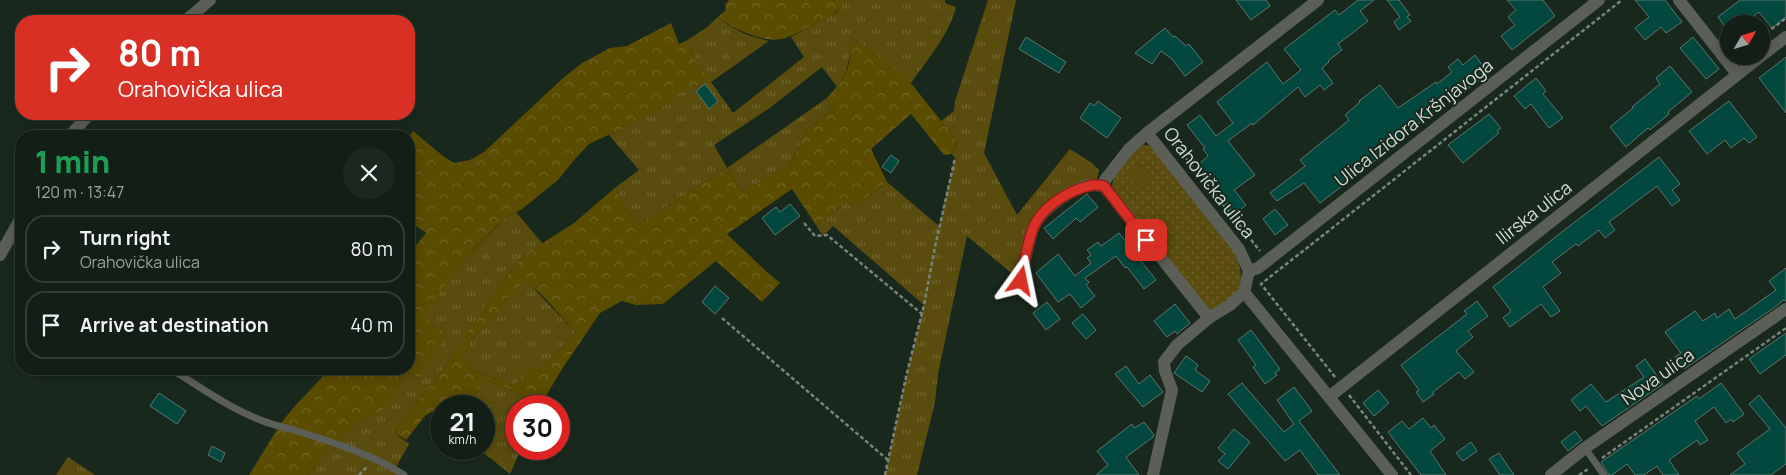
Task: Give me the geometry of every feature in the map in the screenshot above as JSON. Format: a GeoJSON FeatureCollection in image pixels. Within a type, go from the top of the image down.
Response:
{"type":"FeatureCollection","features":[{"type":"Feature","properties":{"kind":"street"},"geometry":{"type":"LineString","coordinates":[[192,15],[210,0]]}},
{"type":"Feature","properties":{"kind":"street"},"geometry":{"type":"LineString","coordinates":[[1147,133],[1318,0]]}},
{"type":"Feature","properties":{"kind":"street","name":"Ulica Izidora Kršnjavoga"},"geometry":{"type":"LineString","coordinates":[[1250,270],[1258,268],[1599,0]]}},
{"type":"Feature","properties":{"kind":"street"},"geometry":{"type":"LineString","coordinates":[[1679,0],[1738,74]]}},
{"type":"Feature","properties":{"kind":"street","name":"Ilirska ulica"},"geometry":{"type":"LineString","coordinates":[[1770,49],[1786,37]]}},
{"type":"Feature","properties":{"kind":"street","name":"Ilirska ulica"},"geometry":{"type":"LineString","coordinates":[[1329,397],[1750,65]]}},
{"type":"Feature","properties":{"kind":"street"},"geometry":{"type":"LineString","coordinates":[[75,130],[84,120]]}},
{"type":"Feature","properties":{"kind":"street","name":"Orahovička ulica"},"geometry":{"type":"LineString","coordinates":[[1104,186],[1105,180],[1129,149],[1147,133],[1239,250],[1250,270]]}},
{"type":"Feature","properties":{"kind":"street"},"geometry":{"type":"LineString","coordinates":[[1021,281],[1029,242],[1040,216],[1062,197],[1078,188],[1091,185],[1104,186],[1209,318]]}},
{"type":"Feature","properties":{"kind":"street"},"geometry":{"type":"LineString","coordinates":[[0,255],[15,229]]}},
{"type":"Feature","properties":{"kind":"street"},"geometry":{"type":"LineString","coordinates":[[1153,475],[1172,390],[1165,372],[1164,362],[1177,344],[1209,318],[1230,305],[1244,292],[1250,270]]}},
{"type":"Feature","properties":{"kind":"street"},"geometry":{"type":"LineString","coordinates":[[1244,292],[1392,475]]}},
{"type":"Feature","properties":{"kind":"street","name":"Nova ulica"},"geometry":{"type":"LineString","coordinates":[[1551,475],[1585,448],[1786,309]]}},
{"type":"Feature","properties":{"kind":"lane"},"geometry":{"type":"LineString","coordinates":[[181,375],[232,406],[258,419],[366,456],[404,475]]}},
{"type":"Feature","properties":{"kind":"lane"},"geometry":{"type":"LineString","coordinates":[[1585,448],[1604,475]]}},
{"type":"Feature","properties":{"kind":"path"},"geometry":{"type":"LineString","coordinates":[[1411,475],[1261,284],[1622,0]]}},
{"type":"Feature","properties":{"kind":"path"},"geometry":{"type":"LineString","coordinates":[[1770,30],[1786,18]]}},
{"type":"Feature","properties":{"kind":"path"},"geometry":{"type":"LineString","coordinates":[[1159,124],[1259,252],[1267,246]]}},
{"type":"Feature","properties":{"kind":"path"},"geometry":{"type":"LineString","coordinates":[[885,475],[955,158]]}},
{"type":"Feature","properties":{"kind":"path"},"geometry":{"type":"LineString","coordinates":[[804,223],[815,236],[827,235],[922,314]]}},
{"type":"Feature","properties":{"kind":"path"},"geometry":{"type":"LineString","coordinates":[[722,318],[888,460]]}},
{"type":"Feature","properties":{"kind":"path"},"geometry":{"type":"LineString","coordinates":[[1579,475],[1786,328]]}},
{"type":"Feature","properties":{"kind":"green space"},"geometry":{"type":"Polygon","coordinates":[[[729,0],[845,0],[834,14],[825,20],[786,38],[773,40],[749,34],[729,25],[718,17],[726,10],[725,5],[729,0]]]}},
{"type":"Feature","properties":{"kind":"green space"},"geometry":{"type":"Polygon","coordinates":[[[845,0],[945,0],[945,3],[956,7],[943,37],[911,83],[857,41],[850,51],[845,73],[837,87],[822,67],[771,107],[714,145],[727,168],[643,222],[636,222],[624,206],[616,187],[639,170],[609,135],[671,102],[708,78],[700,68],[686,41],[706,28],[718,17],[729,26],[769,41],[711,82],[733,113],[804,57],[791,37],[836,13],[845,0]]]}},
{"type":"Feature","properties":{"kind":"green space"},"geometry":{"type":"Polygon","coordinates":[[[988,0],[1016,0],[984,153],[1017,215],[1070,149],[1092,163],[1099,170],[1097,179],[1091,185],[1040,216],[1021,281],[967,236],[938,374],[935,402],[917,475],[885,475],[924,305],[833,226],[823,236],[816,225],[848,201],[854,207],[887,182],[939,226],[955,158],[952,154],[958,143],[941,121],[954,111],[955,101],[988,0]]]}},
{"type":"Feature","properties":{"kind":"green space"},"geometry":{"type":"Polygon","coordinates":[[[671,23],[679,44],[686,41],[700,68],[709,78],[671,102],[589,144],[558,180],[522,209],[504,219],[460,265],[423,316],[447,336],[419,378],[412,375],[415,375],[415,247],[426,233],[415,225],[415,133],[454,163],[470,160],[484,152],[562,79],[582,63],[610,48],[627,46],[671,23]]]}},
{"type":"Feature","properties":{"kind":"green space"},"geometry":{"type":"Polygon","coordinates":[[[857,41],[906,77],[958,142],[952,154],[944,155],[911,114],[871,149],[887,182],[854,207],[848,201],[816,225],[792,189],[727,234],[780,283],[762,302],[716,261],[663,304],[636,305],[622,301],[600,313],[547,395],[520,395],[505,387],[484,382],[475,395],[430,395],[430,413],[425,416],[406,440],[393,432],[442,371],[478,316],[524,255],[574,223],[616,187],[624,206],[636,222],[643,222],[727,168],[742,192],[789,166],[808,128],[833,110],[827,98],[844,76],[849,63],[850,51],[857,41]],[[525,280],[471,341],[462,359],[476,371],[514,386],[531,365],[538,371],[576,333],[545,298],[525,280]]]}},
{"type":"Feature","properties":{"kind":"green space"},"geometry":{"type":"Polygon","coordinates":[[[827,98],[833,110],[808,128],[789,166],[742,192],[727,168],[827,98]]]}},
{"type":"Feature","properties":{"kind":"green space"},"geometry":{"type":"Polygon","coordinates":[[[1140,145],[1154,147],[1235,253],[1241,273],[1239,286],[1230,298],[1210,311],[1112,189],[1118,171],[1140,145]]]}},
{"type":"Feature","properties":{"kind":"green space"},"geometry":{"type":"Polygon","coordinates":[[[1140,162],[1154,178],[1139,190],[1125,174],[1140,162]]]}},
{"type":"Feature","properties":{"kind":"green space"},"geometry":{"type":"Polygon","coordinates":[[[516,212],[543,244],[524,255],[504,280],[442,371],[393,432],[409,444],[395,469],[404,475],[308,475],[327,447],[364,419],[379,414],[406,375],[418,378],[422,316],[460,265],[504,219],[516,212]]]}},
{"type":"Feature","properties":{"kind":"green space"},"geometry":{"type":"Polygon","coordinates":[[[525,279],[576,333],[538,371],[531,366],[514,386],[476,371],[462,359],[471,341],[525,279]]]}},
{"type":"Feature","properties":{"kind":"green space"},"geometry":{"type":"Polygon","coordinates":[[[324,375],[406,375],[379,415],[364,419],[327,447],[308,475],[249,475],[281,423],[324,375]]]}},
{"type":"Feature","properties":{"kind":"green space"},"geometry":{"type":"Polygon","coordinates":[[[484,382],[505,387],[520,395],[505,395],[505,460],[516,460],[510,474],[493,460],[495,460],[495,395],[475,395],[484,382]]]}},
{"type":"Feature","properties":{"kind":"green space"},"geometry":{"type":"Polygon","coordinates":[[[68,457],[95,475],[56,475],[68,457]]]}},
{"type":"Feature","properties":{"kind":"building"},"geometry":{"type":"Polygon","coordinates":[[[1236,0],[1266,0],[1270,6],[1251,20],[1236,0]]]}},
{"type":"Feature","properties":{"kind":"building"},"geometry":{"type":"Polygon","coordinates":[[[1358,0],[1374,0],[1360,11],[1368,21],[1338,44],[1342,50],[1322,68],[1333,83],[1324,90],[1320,85],[1305,97],[1298,87],[1253,125],[1252,123],[1228,141],[1255,175],[1234,190],[1246,205],[1234,215],[1208,180],[1206,182],[1195,168],[1208,156],[1203,149],[1205,148],[1187,125],[1200,115],[1216,136],[1233,123],[1217,102],[1267,62],[1283,84],[1301,70],[1284,49],[1335,10],[1339,15],[1358,0]]]}},
{"type":"Feature","properties":{"kind":"building"},"geometry":{"type":"Polygon","coordinates":[[[1387,0],[1399,0],[1410,15],[1407,17],[1411,21],[1399,30],[1394,22],[1400,17],[1387,0]]]}},
{"type":"Feature","properties":{"kind":"building"},"geometry":{"type":"Polygon","coordinates":[[[1507,0],[1543,0],[1555,16],[1512,50],[1501,36],[1515,25],[1508,17],[1516,10],[1507,0]]]}},
{"type":"Feature","properties":{"kind":"building"},"geometry":{"type":"Polygon","coordinates":[[[1635,0],[1665,0],[1682,22],[1666,33],[1661,27],[1645,40],[1635,28],[1649,17],[1635,0]]]}},
{"type":"Feature","properties":{"kind":"building"},"geometry":{"type":"Polygon","coordinates":[[[1740,0],[1786,0],[1786,17],[1772,28],[1770,26],[1770,15],[1761,15],[1759,12],[1755,15],[1721,15],[1740,0]]]}},
{"type":"Feature","properties":{"kind":"building"},"geometry":{"type":"Polygon","coordinates":[[[1165,28],[1173,37],[1175,36],[1186,46],[1189,44],[1203,62],[1185,76],[1171,58],[1161,51],[1152,64],[1135,53],[1165,28]]]}},
{"type":"Feature","properties":{"kind":"building"},"geometry":{"type":"Polygon","coordinates":[[[1026,37],[1066,62],[1059,73],[1019,49],[1026,37]]]}},
{"type":"Feature","properties":{"kind":"building"},"geometry":{"type":"Polygon","coordinates":[[[1693,37],[1719,69],[1706,79],[1680,48],[1693,37]]]}},
{"type":"Feature","properties":{"kind":"building"},"geometry":{"type":"Polygon","coordinates":[[[1475,55],[1488,73],[1463,93],[1457,86],[1439,100],[1443,105],[1404,135],[1406,137],[1320,203],[1304,183],[1277,201],[1270,193],[1305,166],[1300,160],[1349,120],[1345,115],[1359,101],[1380,85],[1398,108],[1436,82],[1437,84],[1452,72],[1448,67],[1458,59],[1463,65],[1475,55]]]}},
{"type":"Feature","properties":{"kind":"building"},"geometry":{"type":"Polygon","coordinates":[[[1786,57],[1786,113],[1759,78],[1786,57]]]}},
{"type":"Feature","properties":{"kind":"building"},"geometry":{"type":"Polygon","coordinates":[[[1670,66],[1692,92],[1650,130],[1648,128],[1626,147],[1610,127],[1660,84],[1656,78],[1670,66]]]}},
{"type":"Feature","properties":{"kind":"building"},"geometry":{"type":"Polygon","coordinates":[[[1536,78],[1546,91],[1543,94],[1563,118],[1549,128],[1531,104],[1525,109],[1514,96],[1536,78]]]}},
{"type":"Feature","properties":{"kind":"building"},"geometry":{"type":"Polygon","coordinates":[[[705,84],[718,101],[709,109],[696,91],[705,84]]]}},
{"type":"Feature","properties":{"kind":"building"},"geometry":{"type":"Polygon","coordinates":[[[1098,101],[1121,118],[1107,138],[1080,118],[1090,103],[1094,106],[1098,101]]]}},
{"type":"Feature","properties":{"kind":"building"},"geometry":{"type":"Polygon","coordinates":[[[1729,101],[1757,137],[1749,143],[1744,138],[1731,148],[1725,140],[1707,154],[1689,131],[1729,101]]]}},
{"type":"Feature","properties":{"kind":"building"},"geometry":{"type":"Polygon","coordinates":[[[1489,114],[1501,128],[1497,131],[1499,133],[1463,163],[1448,145],[1489,114]]]}},
{"type":"Feature","properties":{"kind":"building"},"geometry":{"type":"Polygon","coordinates":[[[891,155],[899,161],[891,173],[882,167],[891,155]]]}},
{"type":"Feature","properties":{"kind":"building"},"geometry":{"type":"Polygon","coordinates":[[[1659,157],[1680,184],[1672,190],[1680,200],[1672,206],[1657,186],[1609,222],[1615,230],[1605,238],[1599,230],[1578,246],[1576,244],[1552,262],[1561,273],[1543,287],[1560,311],[1551,317],[1541,304],[1510,327],[1503,318],[1511,311],[1493,287],[1659,157]]]}},
{"type":"Feature","properties":{"kind":"building"},"geometry":{"type":"Polygon","coordinates":[[[1087,194],[1098,207],[1080,222],[1076,218],[1053,239],[1044,228],[1087,194]]]}},
{"type":"Feature","properties":{"kind":"building"},"geometry":{"type":"Polygon","coordinates":[[[790,204],[800,216],[775,235],[762,218],[776,207],[780,212],[790,204]]]}},
{"type":"Feature","properties":{"kind":"building"},"geometry":{"type":"Polygon","coordinates":[[[1275,209],[1288,225],[1275,235],[1263,219],[1275,209]]]}},
{"type":"Feature","properties":{"kind":"building"},"geometry":{"type":"Polygon","coordinates":[[[1119,233],[1156,280],[1144,289],[1116,256],[1085,278],[1089,282],[1086,285],[1095,296],[1081,308],[1070,294],[1058,302],[1036,273],[1058,254],[1075,276],[1091,263],[1087,258],[1091,255],[1087,250],[1098,242],[1101,246],[1119,233]]]}},
{"type":"Feature","properties":{"kind":"building"},"geometry":{"type":"Polygon","coordinates":[[[1786,268],[1786,301],[1783,300],[1684,369],[1675,357],[1681,353],[1665,332],[1695,311],[1703,321],[1715,313],[1717,318],[1729,309],[1735,319],[1776,290],[1769,281],[1786,268]]]}},
{"type":"Feature","properties":{"kind":"building"},"geometry":{"type":"Polygon","coordinates":[[[715,286],[729,298],[715,314],[702,302],[715,286]]]}},
{"type":"Feature","properties":{"kind":"building"},"geometry":{"type":"Polygon","coordinates":[[[1477,301],[1488,316],[1468,331],[1473,337],[1456,351],[1474,372],[1465,379],[1459,372],[1423,402],[1416,392],[1419,390],[1401,365],[1467,314],[1464,311],[1477,301]]]}},
{"type":"Feature","properties":{"kind":"building"},"geometry":{"type":"Polygon","coordinates":[[[1047,302],[1060,319],[1046,330],[1033,313],[1047,302]]]}},
{"type":"Feature","properties":{"kind":"building"},"geometry":{"type":"Polygon","coordinates":[[[1175,304],[1190,323],[1177,334],[1175,331],[1167,337],[1154,321],[1175,304]]]}},
{"type":"Feature","properties":{"kind":"building"},"geometry":{"type":"Polygon","coordinates":[[[1083,314],[1096,330],[1086,339],[1072,323],[1083,314]]]}},
{"type":"Feature","properties":{"kind":"building"},"geometry":{"type":"Polygon","coordinates":[[[1251,330],[1280,369],[1275,373],[1277,375],[1265,384],[1253,367],[1256,365],[1238,340],[1251,330]]]}},
{"type":"Feature","properties":{"kind":"building"},"geometry":{"type":"Polygon","coordinates":[[[1786,333],[1786,355],[1760,374],[1749,359],[1786,333]]]}},
{"type":"Feature","properties":{"kind":"building"},"geometry":{"type":"Polygon","coordinates":[[[1186,356],[1198,365],[1195,370],[1210,381],[1202,392],[1174,373],[1186,356]]]}},
{"type":"Feature","properties":{"kind":"building"},"geometry":{"type":"Polygon","coordinates":[[[1645,359],[1663,384],[1602,426],[1586,406],[1580,411],[1571,400],[1591,384],[1606,402],[1644,377],[1636,366],[1645,359]]]}},
{"type":"Feature","properties":{"kind":"building"},"geometry":{"type":"Polygon","coordinates":[[[1126,366],[1139,384],[1150,375],[1163,392],[1143,407],[1115,374],[1126,366]]]}},
{"type":"Feature","properties":{"kind":"building"},"geometry":{"type":"Polygon","coordinates":[[[1242,383],[1284,432],[1294,424],[1277,400],[1294,387],[1312,411],[1299,421],[1340,475],[1318,475],[1300,450],[1285,461],[1228,394],[1242,383]]]}},
{"type":"Feature","properties":{"kind":"building"},"geometry":{"type":"Polygon","coordinates":[[[1721,383],[1744,414],[1733,422],[1731,419],[1726,423],[1714,407],[1695,421],[1708,440],[1700,445],[1697,440],[1669,460],[1679,475],[1663,475],[1657,466],[1644,475],[1635,475],[1627,464],[1612,475],[1609,475],[1601,462],[1697,396],[1699,399],[1721,383]]]}},
{"type":"Feature","properties":{"kind":"building"},"geometry":{"type":"Polygon","coordinates":[[[1378,390],[1389,403],[1374,416],[1363,403],[1378,390]]]}},
{"type":"Feature","properties":{"kind":"building"},"geometry":{"type":"Polygon","coordinates":[[[159,393],[186,411],[177,424],[150,406],[159,393]]]}},
{"type":"Feature","properties":{"kind":"building"},"geometry":{"type":"Polygon","coordinates":[[[1759,395],[1786,428],[1786,464],[1771,475],[1730,475],[1745,464],[1737,453],[1770,429],[1749,404],[1759,395]]]}},
{"type":"Feature","properties":{"kind":"building"},"geometry":{"type":"Polygon","coordinates":[[[1423,418],[1431,428],[1434,425],[1445,439],[1430,451],[1446,475],[1421,475],[1388,432],[1402,421],[1409,429],[1423,418]]]}},
{"type":"Feature","properties":{"kind":"building"},"geometry":{"type":"Polygon","coordinates":[[[1144,422],[1154,435],[1153,437],[1126,457],[1139,475],[1096,475],[1108,465],[1097,451],[1132,424],[1134,428],[1144,422]]]}},
{"type":"Feature","properties":{"kind":"building"},"geometry":{"type":"Polygon","coordinates":[[[1234,429],[1250,442],[1228,469],[1218,461],[1225,454],[1218,448],[1234,429]]]}},
{"type":"Feature","properties":{"kind":"building"},"geometry":{"type":"Polygon","coordinates":[[[1575,431],[1582,440],[1568,451],[1561,442],[1575,431]]]}},
{"type":"Feature","properties":{"kind":"building"},"geometry":{"type":"Polygon","coordinates":[[[1471,442],[1477,451],[1463,461],[1456,453],[1471,442]]]}},
{"type":"Feature","properties":{"kind":"building"},"geometry":{"type":"Polygon","coordinates":[[[212,446],[225,453],[221,462],[208,455],[212,446]]]}},
{"type":"Feature","properties":{"kind":"building"},"geometry":{"type":"Polygon","coordinates":[[[1499,453],[1514,475],[1500,475],[1489,459],[1499,453]]]}},
{"type":"Feature","properties":{"kind":"route"},"geometry":{"type":"LineString","coordinates":[[1021,281],[1029,242],[1035,224],[1040,216],[1062,197],[1078,188],[1091,185],[1104,186],[1146,240]]}}]}
